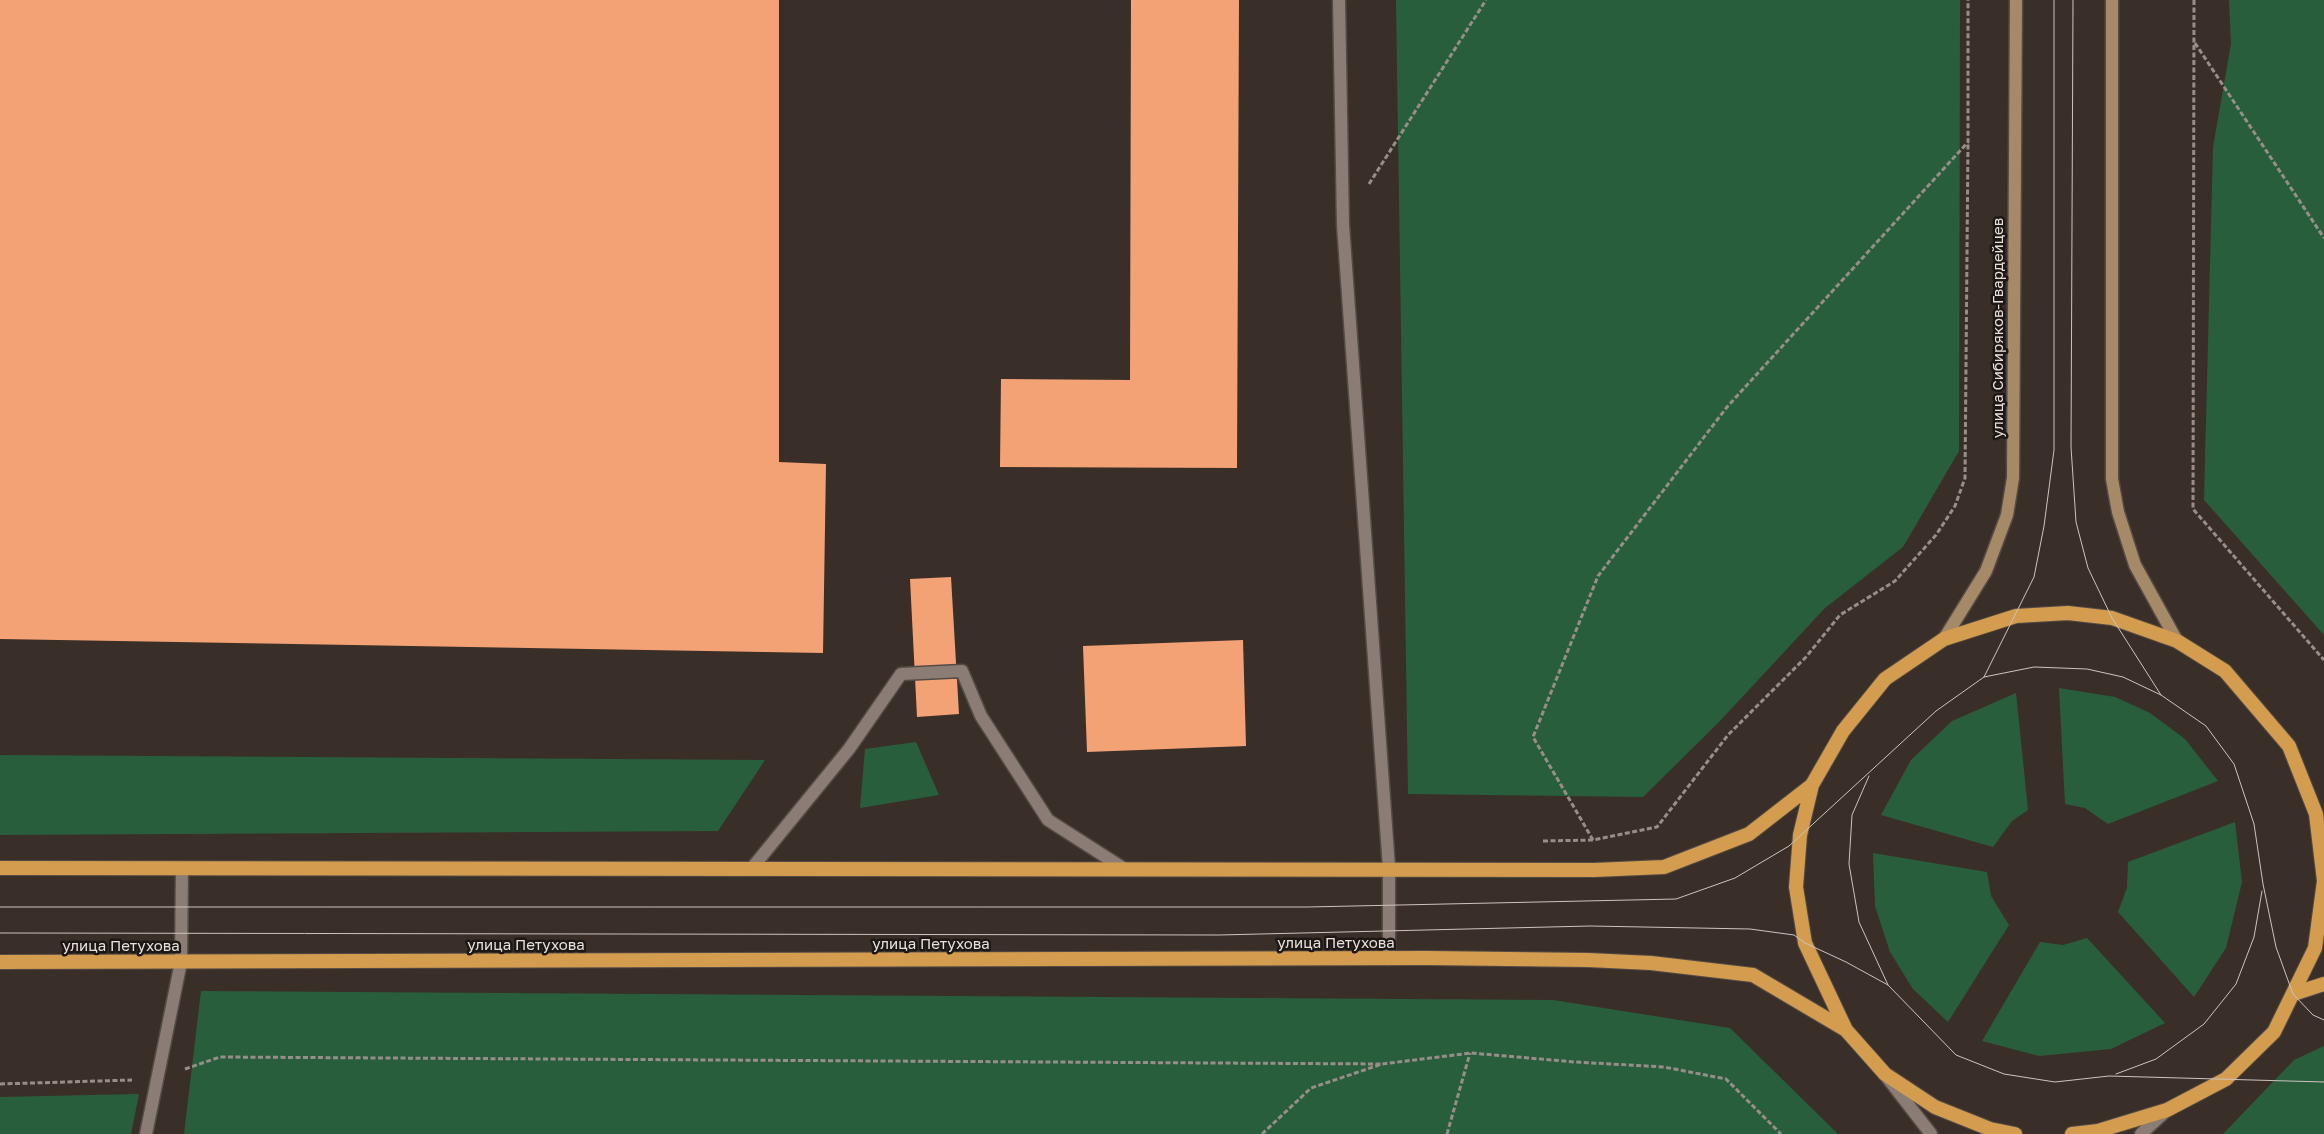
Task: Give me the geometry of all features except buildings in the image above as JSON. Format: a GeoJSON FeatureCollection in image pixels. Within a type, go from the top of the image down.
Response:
{"type":"FeatureCollection","features":[{"type":"Feature","properties":{"kind":"highway"},"geometry":{"type":"LineString","coordinates":[[2015,1134],[1990,1129],[1935,1107],[1885,1074],[1846,1030],[1805,943],[1796,887],[1800,834],[1812,785],[1842,731],[1885,679],[1944,639],[2005,618],[2068,612],[2112,618],[2177,640],[2225,671],[2289,746],[2320,818],[2324,881],[2315,948],[2274,1032],[2226,1079],[2167,1110],[2098,1131],[2072,1134]]}},
{"type":"Feature","properties":{"kind":"highway"},"geometry":{"type":"LineString","coordinates":[[0,868],[1389,868],[1594,870],[1664,867],[1749,834],[1812,785]]}},
{"type":"Feature","properties":{"kind":"highway","name":"улица Петухова"},"geometry":{"type":"LineString","coordinates":[[0,962],[1588,960],[1651,963],[1753,975],[1846,1030]]}},
{"type":"Feature","properties":{"kind":"highway"},"geometry":{"type":"LineString","coordinates":[[2293,994],[2324,984]]}},
{"type":"Feature","properties":{"kind":"main road","name":"улица Сибиряков-Гвардейцев"},"geometry":{"type":"LineString","coordinates":[[1944,639],[1986,571],[2007,515],[2013,478],[2016,0]]}},
{"type":"Feature","properties":{"kind":"main road"},"geometry":{"type":"LineString","coordinates":[[2112,0],[2112,479],[2118,512],[2135,565],[2177,640]]}},
{"type":"Feature","properties":{"kind":"street"},"geometry":{"type":"LineString","coordinates":[[1339,0],[1343,224],[1389,868],[1389,959]]}},
{"type":"Feature","properties":{"kind":"street"},"geometry":{"type":"LineString","coordinates":[[752,868],[849,749],[900,674],[962,671],[981,716],[1048,820],[1123,868]]}},
{"type":"Feature","properties":{"kind":"street"},"geometry":{"type":"LineString","coordinates":[[146,1134],[181,962],[182,868]]}},
{"type":"Feature","properties":{"kind":"street"},"geometry":{"type":"LineString","coordinates":[[1885,1074],[1931,1134]]}},
{"type":"Feature","properties":{"kind":"street"},"geometry":{"type":"LineString","coordinates":[[2141,1134],[2167,1110]]}},
{"type":"Feature","properties":{"kind":"path"},"geometry":{"type":"LineString","coordinates":[[1343,224],[1486,0]]}},
{"type":"Feature","properties":{"kind":"path"},"geometry":{"type":"LineString","coordinates":[[1534,841],[1593,840],[1656,827],[1728,735],[1806,657],[1840,616],[1895,581],[1936,535],[1955,506],[1965,478],[1968,0]]}},
{"type":"Feature","properties":{"kind":"path"},"geometry":{"type":"LineString","coordinates":[[2194,0],[2193,509],[2324,660]]}},
{"type":"Feature","properties":{"kind":"path"},"geometry":{"type":"LineString","coordinates":[[2194,42],[2324,238]]}},
{"type":"Feature","properties":{"kind":"path"},"geometry":{"type":"LineString","coordinates":[[1593,840],[1533,737],[1598,576],[1728,407],[1968,142]]}},
{"type":"Feature","properties":{"kind":"path"},"geometry":{"type":"LineString","coordinates":[[0,1084],[157,1079],[220,1057],[1382,1064],[1470,1052],[1575,1062],[1664,1067],[1726,1079],[1781,1134]]}},
{"type":"Feature","properties":{"kind":"path"},"geometry":{"type":"LineString","coordinates":[[1447,1134],[1470,1052]]}},
{"type":"Feature","properties":{"kind":"path"},"geometry":{"type":"LineString","coordinates":[[1262,1134],[1311,1088],[1382,1064]]}},
{"type":"Feature","properties":{"kind":"green space"},"geometry":{"type":"Polygon","coordinates":[[[1396,0],[1960,0],[1959,451],[1903,547],[1825,608],[1719,722],[1643,797],[1408,794],[1396,0]]]}},
{"type":"Feature","properties":{"kind":"green space"},"geometry":{"type":"Polygon","coordinates":[[[2229,0],[2324,0],[2324,635],[2204,500],[2213,147],[2231,44],[2229,0]]]}},
{"type":"Feature","properties":{"kind":"green space"},"geometry":{"type":"Polygon","coordinates":[[[2059,688],[2115,697],[2150,713],[2185,739],[2218,781],[2108,824],[2085,808],[2065,804],[2059,688]]]}},
{"type":"Feature","properties":{"kind":"green space"},"geometry":{"type":"Polygon","coordinates":[[[2016,693],[2028,810],[2012,821],[1993,847],[1881,815],[1911,760],[1952,721],[2016,693]]]}},
{"type":"Feature","properties":{"kind":"green space"},"geometry":{"type":"Polygon","coordinates":[[[916,742],[939,795],[860,808],[865,749],[916,742]]]}},
{"type":"Feature","properties":{"kind":"green space"},"geometry":{"type":"Polygon","coordinates":[[[0,755],[765,760],[718,831],[0,835],[0,755]]]}},
{"type":"Feature","properties":{"kind":"green space"},"geometry":{"type":"Polygon","coordinates":[[[2235,822],[2242,882],[2226,948],[2194,997],[2118,912],[2127,888],[2128,862],[2235,822]]]}},
{"type":"Feature","properties":{"kind":"green space"},"geometry":{"type":"Polygon","coordinates":[[[1873,853],[1987,872],[1991,896],[2009,925],[1948,1022],[1913,989],[1890,952],[1875,906],[1873,853]]]}},
{"type":"Feature","properties":{"kind":"green space"},"geometry":{"type":"Polygon","coordinates":[[[2087,938],[2165,1023],[2111,1049],[2039,1056],[1982,1041],[2040,942],[2063,945],[2087,938]]]}},
{"type":"Feature","properties":{"kind":"green space"},"geometry":{"type":"Polygon","coordinates":[[[201,991],[1553,1000],[1730,1028],[1838,1134],[184,1134],[201,991]]]}},
{"type":"Feature","properties":{"kind":"green space"},"geometry":{"type":"Polygon","coordinates":[[[2324,1046],[2324,1134],[2223,1134],[2294,1060],[2324,1046]]]}},
{"type":"Feature","properties":{"kind":"green space"},"geometry":{"type":"Polygon","coordinates":[[[139,1094],[131,1134],[0,1134],[0,1097],[139,1094]]]}},
{"type":"Feature","properties":{"kind":"tram line"},"geometry":{"type":"LineString","coordinates":[[1984,677],[2034,577],[2044,526],[2054,450],[2054,0]]}},
{"type":"Feature","properties":{"kind":"tram line"},"geometry":{"type":"LineString","coordinates":[[2073,0],[2071,447],[2076,522],[2088,568],[2112,618],[2161,695]]}},
{"type":"Feature","properties":{"kind":"tram line"},"geometry":{"type":"LineString","coordinates":[[0,907],[1307,907],[1676,899],[1735,878],[1789,846],[1936,711],[1984,677],[2034,667],[2087,669],[2123,677],[2161,695],[2206,726],[2234,764],[2254,824],[2263,884],[2276,947],[2293,994],[2313,1015],[2324,1020]]}},
{"type":"Feature","properties":{"kind":"tram line"},"geometry":{"type":"LineString","coordinates":[[1869,776],[1852,815],[1849,864],[1859,922],[1888,985]]}},
{"type":"Feature","properties":{"kind":"tram line"},"geometry":{"type":"LineString","coordinates":[[2116,1074],[2156,1059],[2204,1024],[2236,984],[2254,937],[2262,891]]}},
{"type":"Feature","properties":{"kind":"tram line"},"geometry":{"type":"LineString","coordinates":[[0,933],[1219,935],[1590,926],[1750,929],[1794,935],[1805,943],[1846,962],[1888,985],[1956,1055],[2004,1074],[2055,1082],[2109,1076],[2324,1082]]}}]}
